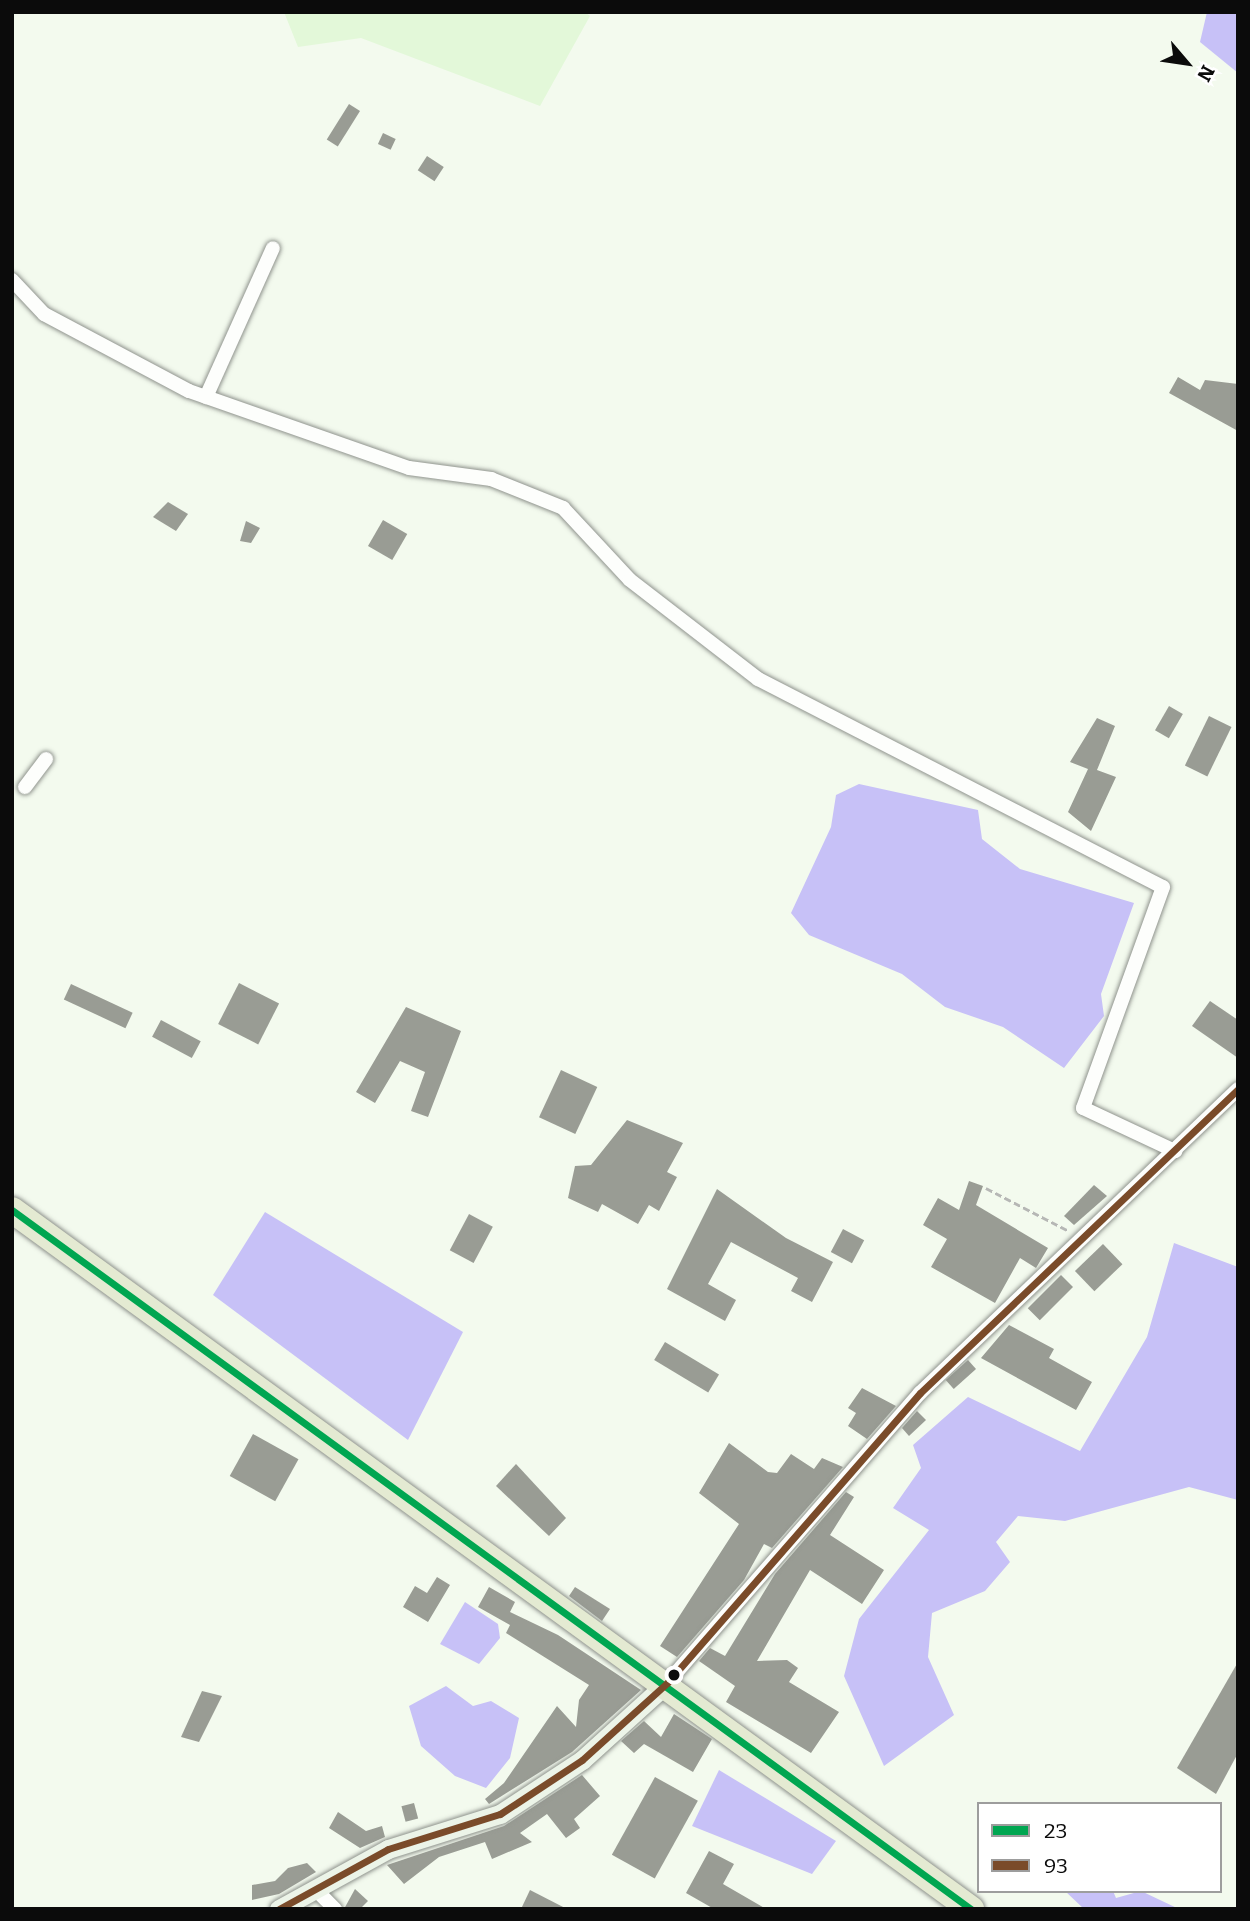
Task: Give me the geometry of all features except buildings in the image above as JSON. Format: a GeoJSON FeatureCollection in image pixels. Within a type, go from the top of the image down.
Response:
{"type":"FeatureCollection","features":[{"type":"Feature","properties":{"kind":"highway"},"geometry":{"type":"LineString","coordinates":[[12,1210],[667,1684],[730,1737],[971,1909]]}},
{"type":"Feature","properties":{"kind":"main road"},"geometry":{"type":"LineString","coordinates":[[279,1909],[388,1849],[500,1814],[582,1760],[667,1684]]}},
{"type":"Feature","properties":{"kind":"street"},"geometry":{"type":"LineString","coordinates":[[206,397],[273,248]]}},
{"type":"Feature","properties":{"kind":"street"},"geometry":{"type":"LineString","coordinates":[[12,280],[44,314],[103,350],[206,397],[409,468],[491,480],[563,508],[631,580],[758,679],[1163,887],[1083,1108],[1175,1151]]}},
{"type":"Feature","properties":{"kind":"street"},"geometry":{"type":"LineString","coordinates":[[25,787],[46,759]]}},
{"type":"Feature","properties":{"kind":"street"},"geometry":{"type":"LineString","coordinates":[[667,1684],[920,1393],[1085,1239],[1238,1088]]}},
{"type":"Feature","properties":{"kind":"street"},"geometry":{"type":"LineString","coordinates":[[316,1890],[335,1909]]}},
{"type":"Feature","properties":{"kind":"path"},"geometry":{"type":"LineString","coordinates":[[986,1188],[1085,1239]]}},
{"type":"Feature","properties":{"kind":"green space"},"geometry":{"type":"Polygon","coordinates":[[[284,12],[585,12],[590,16],[540,106],[361,38],[298,47],[284,12]]]}},
{"type":"Feature","properties":{"kind":"shaded area"},"geometry":{"type":"Polygon","coordinates":[[[1207,12],[1238,12],[1238,73],[1200,42],[1207,12]]]}},
{"type":"Feature","properties":{"kind":"shaded area"},"geometry":{"type":"Polygon","coordinates":[[[859,784],[978,810],[982,839],[1020,869],[1134,903],[1101,994],[1104,1016],[1064,1068],[1003,1027],[945,1007],[902,974],[809,935],[791,913],[831,827],[836,795],[859,784]]]}},
{"type":"Feature","properties":{"kind":"shaded area"},"geometry":{"type":"Polygon","coordinates":[[[265,1212],[463,1332],[408,1440],[213,1295],[265,1212]]]}},
{"type":"Feature","properties":{"kind":"shaded area"},"geometry":{"type":"Polygon","coordinates":[[[1174,1243],[1238,1267],[1238,1500],[1189,1487],[1065,1521],[1018,1516],[996,1542],[1010,1562],[985,1591],[932,1613],[928,1657],[954,1715],[884,1766],[844,1676],[859,1619],[929,1530],[893,1508],[921,1468],[913,1445],[968,1397],[1080,1451],[1147,1337],[1174,1243]]]}},
{"type":"Feature","properties":{"kind":"shaded area"},"geometry":{"type":"Polygon","coordinates":[[[465,1602],[498,1624],[500,1638],[479,1664],[440,1644],[465,1602]]]}},
{"type":"Feature","properties":{"kind":"shaded area"},"geometry":{"type":"Polygon","coordinates":[[[446,1686],[473,1706],[491,1701],[519,1718],[510,1758],[486,1788],[455,1776],[421,1746],[409,1706],[446,1686]]]}},
{"type":"Feature","properties":{"kind":"shaded area"},"geometry":{"type":"Polygon","coordinates":[[[719,1770],[836,1841],[812,1874],[692,1826],[719,1770]]]}},
{"type":"Feature","properties":{"kind":"shaded area"},"geometry":{"type":"Polygon","coordinates":[[[1067,1893],[1114,1893],[1116,1898],[1145,1893],[1179,1909],[1084,1909],[1067,1893]]]}},
{"type":"Feature","properties":{"kind":"transit line","name":"93"},"geometry":{"type":"LineString","coordinates":[[279,1909],[388,1849],[500,1814],[582,1760],[667,1683],[920,1393],[1238,1089]]}},
{"type":"Feature","properties":{"kind":"transit line","name":"23"},"geometry":{"type":"LineString","coordinates":[[12,1210],[971,1909]]}}]}
